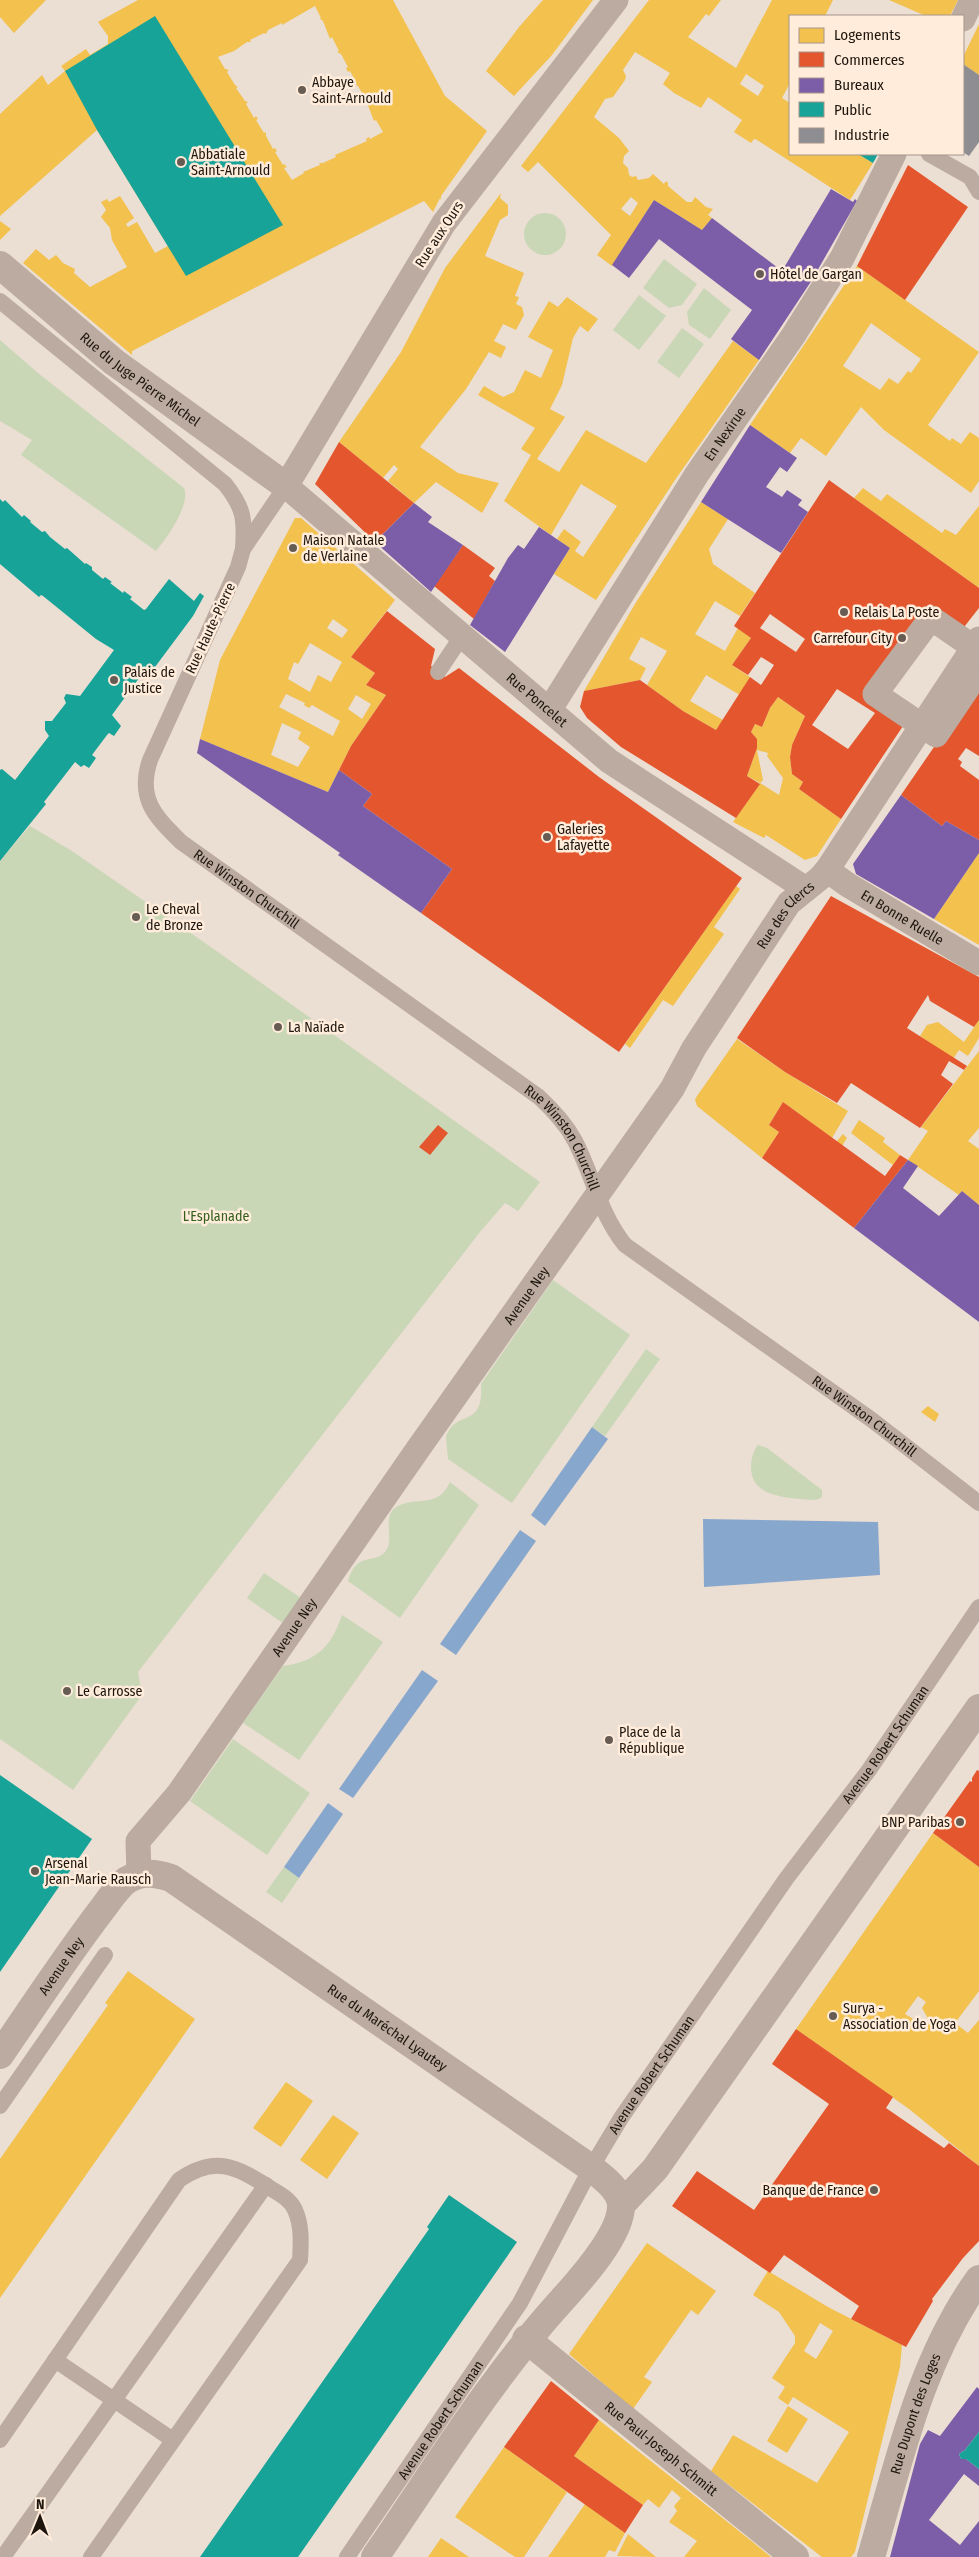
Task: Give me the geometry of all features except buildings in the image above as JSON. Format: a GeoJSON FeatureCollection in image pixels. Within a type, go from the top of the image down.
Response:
{"type":"FeatureCollection","features":[{"type":"Feature","properties":{"kind":"street","name":"Rue aux Ours"},"geometry":{"type":"LineString","coordinates":[[286,486],[444,223],[616,0]]}},
{"type":"Feature","properties":{"kind":"street"},"geometry":{"type":"LineString","coordinates":[[964,17],[972,0]]}},
{"type":"Feature","properties":{"kind":"street","name":"En Nexirue"},"geometry":{"type":"LineString","coordinates":[[550,709],[697,474],[793,336],[842,258],[894,155]]}},
{"type":"Feature","properties":{"kind":"street","name":"Rue du Juge Pierre Michel"},"geometry":{"type":"LineString","coordinates":[[0,265],[114,362],[286,486]]}},
{"type":"Feature","properties":{"kind":"street","name":"Rue Poncelet"},"geometry":{"type":"LineString","coordinates":[[286,486],[609,761],[806,890]]}},
{"type":"Feature","properties":{"kind":"street"},"geometry":{"type":"LineString","coordinates":[[921,725],[875,694],[931,618],[978,652]]}},
{"type":"Feature","properties":{"kind":"street","name":"Rue des Clercs"},"geometry":{"type":"LineString","coordinates":[[598,1196],[672,1089],[694,1048],[789,903],[827,870],[921,725],[978,652]]}},
{"type":"Feature","properties":{"kind":"street","name":"En Bonne Ruelle"},"geometry":{"type":"LineString","coordinates":[[827,870],[848,885],[979,963]]}},
{"type":"Feature","properties":{"kind":"street","name":"Avenue Ney"},"geometry":{"type":"LineString","coordinates":[[0,2055],[92,1922],[126,1881],[139,1875],[138,1841],[174,1799],[401,1472],[598,1196]]}},
{"type":"Feature","properties":{"kind":"street","name":"Avenue Robert Schuman"},"geometry":{"type":"LineString","coordinates":[[375,2557],[526,2339],[580,2280],[603,2248],[615,2230],[621,2205],[655,2169],[979,1708]]}},
{"type":"Feature","properties":{"kind":"street","name":"Rue du Maréchal Lyautey"},"geometry":{"type":"LineString","coordinates":[[139,1875],[156,1873],[171,1878],[591,2168],[613,2186],[621,2205]]}},
{"type":"Feature","properties":{"kind":"street","name":"Rue Dupont des Loges"},"geometry":{"type":"LineString","coordinates":[[871,2557],[908,2428],[933,2357],[964,2300],[979,2279]]}},
{"type":"Feature","properties":{"kind":"street","name":"Rue Paul-Joseph Schmitt"},"geometry":{"type":"LineString","coordinates":[[526,2339],[795,2557]]}},
{"type":"Feature","properties":{"kind":"lane"},"geometry":{"type":"LineString","coordinates":[[931,155],[970,178],[979,192]]}},
{"type":"Feature","properties":{"kind":"lane","name":"Rue du Juge Pierre Michel"},"geometry":{"type":"LineString","coordinates":[[0,301],[226,484],[239,502],[244,515],[243,549]]}},
{"type":"Feature","properties":{"kind":"lane","name":"Rue Haute-Pierre"},"geometry":{"type":"LineString","coordinates":[[146,776],[150,760],[234,575],[243,549],[286,486]]}},
{"type":"Feature","properties":{"kind":"lane"},"geometry":{"type":"LineString","coordinates":[[438,672],[462,636]]}},
{"type":"Feature","properties":{"kind":"lane","name":"Rue Winston Churchill"},"geometry":{"type":"LineString","coordinates":[[146,776],[148,804],[159,819],[181,842],[539,1097],[564,1124],[575,1140],[598,1196],[616,1233],[639,1256],[872,1420],[979,1503]]}},
{"type":"Feature","properties":{"kind":"lane","name":"Avenue Robert Schuman"},"geometry":{"type":"LineString","coordinates":[[346,2557],[520,2303],[591,2168],[627,2110],[786,1879],[869,1770],[979,1607]]}},
{"type":"Feature","properties":{"kind":"lane"},"geometry":{"type":"LineString","coordinates":[[0,2106],[105,1955]]}},
{"type":"Feature","properties":{"kind":"lane"},"geometry":{"type":"LineString","coordinates":[[0,2440],[178,2180],[196,2168],[221,2166],[244,2172],[288,2199],[296,2211],[301,2241],[300,2260],[91,2557]]}},
{"type":"Feature","properties":{"kind":"lane"},"geometry":{"type":"LineString","coordinates":[[3,2557],[266,2185]]}},
{"type":"Feature","properties":{"kind":"lane"},"geometry":{"type":"LineString","coordinates":[[55,2360],[173,2440]]}},
{"type":"Feature","properties":{"kind":"green space"},"geometry":{"type":"Polygon","coordinates":[[[545,213],[560,219],[566,234],[560,249],[545,255],[530,249],[524,234],[530,219],[545,213]]]}},
{"type":"Feature","properties":{"kind":"green space"},"geometry":{"type":"Polygon","coordinates":[[[664,259],[697,284],[682,305],[669,308],[643,288],[664,259]]]}},
{"type":"Feature","properties":{"kind":"green space"},"geometry":{"type":"Polygon","coordinates":[[[704,288],[731,310],[710,339],[689,325],[687,312],[704,288]]]}},
{"type":"Feature","properties":{"kind":"green space"},"geometry":{"type":"Polygon","coordinates":[[[639,295],[666,316],[639,350],[613,330],[639,295]]]}},
{"type":"Feature","properties":{"kind":"green space"},"geometry":{"type":"Polygon","coordinates":[[[682,328],[704,344],[679,378],[657,362],[682,328]]]}},
{"type":"Feature","properties":{"kind":"green space"},"geometry":{"type":"Polygon","coordinates":[[[0,340],[38,373],[184,488],[184,503],[177,521],[156,551],[21,455],[32,440],[0,421],[0,340]]]}},
{"type":"Feature","properties":{"kind":"green space","name":"L'Esplanade"},"geometry":{"type":"Polygon","coordinates":[[[30,826],[72,851],[218,952],[540,1182],[518,1211],[505,1203],[480,1232],[138,1672],[142,1695],[73,1790],[0,1739],[0,861],[30,826]]]}},
{"type":"Feature","properties":{"kind":"green space"},"geometry":{"type":"Polygon","coordinates":[[[553,1280],[630,1335],[512,1503],[448,1459],[446,1437],[450,1428],[474,1413],[478,1408],[481,1398],[481,1384],[553,1280]]]}},
{"type":"Feature","properties":{"kind":"green space"},"geometry":{"type":"Polygon","coordinates":[[[646,1349],[660,1359],[605,1436],[592,1427],[646,1349]]]}},
{"type":"Feature","properties":{"kind":"green space"},"geometry":{"type":"Polygon","coordinates":[[[758,1445],[767,1448],[822,1490],[822,1497],[814,1500],[792,1498],[775,1495],[761,1488],[752,1476],[751,1467],[751,1461],[758,1445]]]}},
{"type":"Feature","properties":{"kind":"green space"},"geometry":{"type":"Polygon","coordinates":[[[450,1482],[479,1505],[400,1618],[348,1581],[357,1565],[362,1561],[378,1557],[387,1549],[389,1544],[389,1520],[393,1510],[405,1503],[433,1499],[445,1490],[450,1482]]]}},
{"type":"Feature","properties":{"kind":"green space"},"geometry":{"type":"Polygon","coordinates":[[[264,1573],[304,1600],[287,1626],[247,1598],[264,1573]]]}},
{"type":"Feature","properties":{"kind":"green space"},"geometry":{"type":"Polygon","coordinates":[[[342,1615],[383,1642],[299,1760],[243,1723],[283,1666],[295,1664],[321,1651],[333,1636],[342,1615]]]}},
{"type":"Feature","properties":{"kind":"green space"},"geometry":{"type":"Polygon","coordinates":[[[233,1739],[310,1793],[267,1855],[190,1801],[233,1739]]]}},
{"type":"Feature","properties":{"kind":"green space"},"geometry":{"type":"Polygon","coordinates":[[[284,1867],[299,1878],[282,1903],[266,1892],[284,1867]]]}},
{"type":"Feature","properties":{"kind":"water"},"geometry":{"type":"Polygon","coordinates":[[[592,1427],[608,1439],[545,1526],[531,1515],[592,1427]]]}},
{"type":"Feature","properties":{"kind":"water"},"geometry":{"type":"Polygon","coordinates":[[[703,1519],[878,1522],[880,1575],[704,1587],[703,1519]]]}},
{"type":"Feature","properties":{"kind":"water"},"geometry":{"type":"Polygon","coordinates":[[[520,1530],[536,1541],[456,1655],[440,1644],[520,1530]]]}},
{"type":"Feature","properties":{"kind":"water"},"geometry":{"type":"Polygon","coordinates":[[[422,1670],[438,1681],[353,1798],[339,1789],[422,1670]]]}},
{"type":"Feature","properties":{"kind":"water"},"geometry":{"type":"Polygon","coordinates":[[[328,1803],[343,1814],[299,1878],[284,1867],[328,1803]]]}},
{"type":"Feature","properties":{"kind":"place","name":"Abbaye Saint-Arnould"},"geometry":{"type":"Point","coordinates":[302,90]}},
{"type":"Feature","properties":{"kind":"place","name":"Abbatiale Saint-Arnould"},"geometry":{"type":"Point","coordinates":[181,162]}},
{"type":"Feature","properties":{"kind":"place","name":"Hôtel de Gargan"},"geometry":{"type":"Point","coordinates":[760,274]}},
{"type":"Feature","properties":{"kind":"place","name":"Maison Natale de Verlaine"},"geometry":{"type":"Point","coordinates":[293,548]}},
{"type":"Feature","properties":{"kind":"place","name":"Relais La Poste"},"geometry":{"type":"Point","coordinates":[844,612]}},
{"type":"Feature","properties":{"kind":"place","name":"Carrefour City"},"geometry":{"type":"Point","coordinates":[902,638]}},
{"type":"Feature","properties":{"kind":"place","name":"Palais de Justice"},"geometry":{"type":"Point","coordinates":[114,680]}},
{"type":"Feature","properties":{"kind":"place","name":"Galeries Lafayette"},"geometry":{"type":"Point","coordinates":[547,837]}},
{"type":"Feature","properties":{"kind":"place","name":"Le Cheval de Bronze"},"geometry":{"type":"Point","coordinates":[136,917]}},
{"type":"Feature","properties":{"kind":"place","name":"La Naïade"},"geometry":{"type":"Point","coordinates":[278,1027]}},
{"type":"Feature","properties":{"kind":"place","name":"Le Carrosse"},"geometry":{"type":"Point","coordinates":[67,1691]}},
{"type":"Feature","properties":{"kind":"place","name":"Place de la République"},"geometry":{"type":"Point","coordinates":[609,1740]}},
{"type":"Feature","properties":{"kind":"place","name":"BNP Paribas"},"geometry":{"type":"Point","coordinates":[960,1822]}},
{"type":"Feature","properties":{"kind":"place","name":"Arsenal Jean-Marie Rausch"},"geometry":{"type":"Point","coordinates":[35,1871]}},
{"type":"Feature","properties":{"kind":"place","name":"Surya - Association de Yoga"},"geometry":{"type":"Point","coordinates":[833,2016]}},
{"type":"Feature","properties":{"kind":"place","name":"Banque de France"},"geometry":{"type":"Point","coordinates":[874,2190]}}]}
